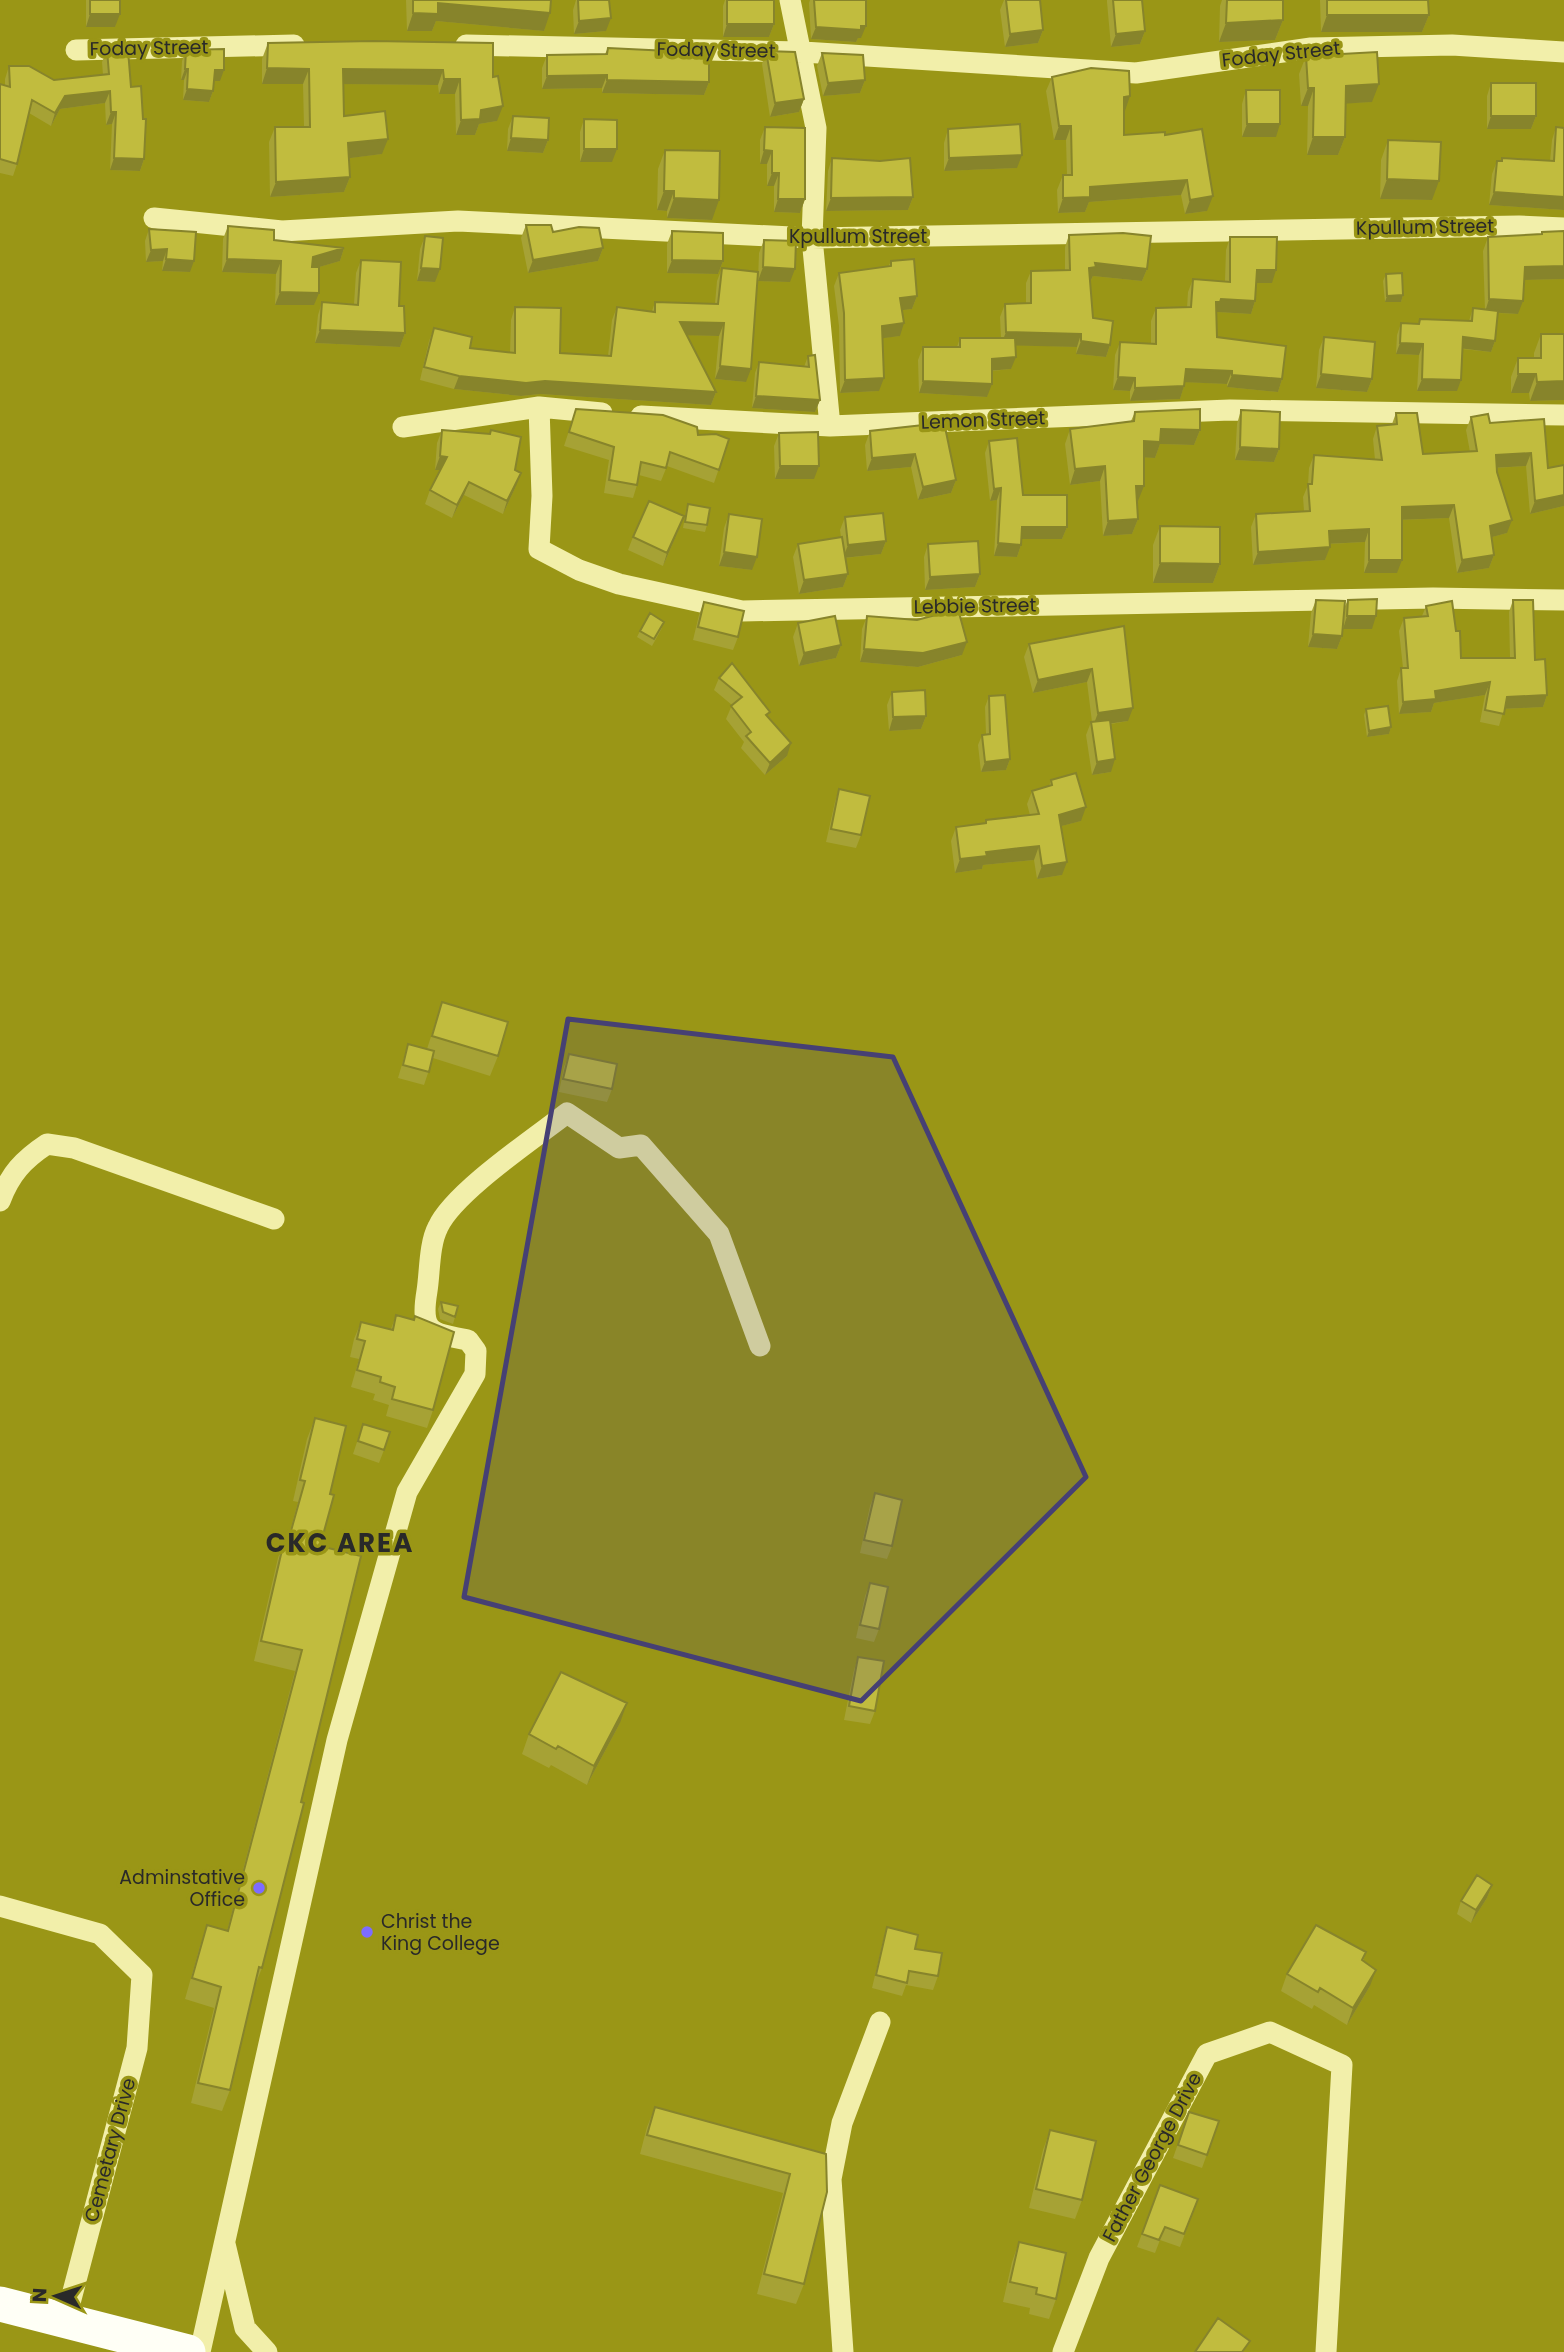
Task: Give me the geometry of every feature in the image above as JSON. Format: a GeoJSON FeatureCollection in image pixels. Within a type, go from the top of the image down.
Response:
{"type":"FeatureCollection","features":[{"type":"Feature","properties":{"kind":"main road"},"geometry":{"type":"LineString","coordinates":[[1,2311],[65,2322],[187,2352]]}},
{"type":"Feature","properties":{"kind":"street"},"geometry":{"type":"LineString","coordinates":[[790,0],[803,52],[816,128],[811,238],[830,426]]}},
{"type":"Feature","properties":{"kind":"street","name":"Foday Street"},"geometry":{"type":"LineString","coordinates":[[76,50],[312,44]]}},
{"type":"Feature","properties":{"kind":"street","name":"Foday Street"},"geometry":{"type":"LineString","coordinates":[[449,45],[803,52],[1136,73],[1311,48],[1451,45],[1564,52]]}},
{"type":"Feature","properties":{"kind":"street","name":"Kpullum Street"},"geometry":{"type":"LineString","coordinates":[[153,218],[282,231],[458,221],[811,238],[1519,226],[1564,228]]}},
{"type":"Feature","properties":{"kind":"street","name":"Lemon Street"},"geometry":{"type":"LineString","coordinates":[[403,427],[539,407],[830,426],[1230,410],[1564,415]]}},
{"type":"Feature","properties":{"kind":"street","name":"Lebbie Street"},"geometry":{"type":"LineString","coordinates":[[539,407],[542,496],[539,549],[579,570],[619,584],[742,611],[1433,598],[1564,600]]}},
{"type":"Feature","properties":{"kind":"street"},"geometry":{"type":"LineString","coordinates":[[200,2352],[337,1740],[407,1492],[475,1374],[476,1351],[468,1340],[435,1334],[426,1326],[423,1310],[437,1227],[474,1187],[567,1113],[619,1148],[641,1145],[719,1234],[760,1346]]}},
{"type":"Feature","properties":{"kind":"street"},"geometry":{"type":"LineString","coordinates":[[0,1201],[7,1181],[23,1160],[47,1144],[74,1148],[274,1219]]}},
{"type":"Feature","properties":{"kind":"street","name":"Cemetary Drive"},"geometry":{"type":"LineString","coordinates":[[0,1906],[100,1934],[142,1975],[137,2048],[65,2322]]}},
{"type":"Feature","properties":{"kind":"street"},"geometry":{"type":"LineString","coordinates":[[843,2352],[831,2179],[842,2123],[880,2022]]}},
{"type":"Feature","properties":{"kind":"street","name":"Father George Drive"},"geometry":{"type":"LineString","coordinates":[[1063,2352],[1098,2258],[1207,2054],[1270,2032],[1342,2065],[1326,2352]]}},
{"type":"Feature","properties":{"kind":"street"},"geometry":{"type":"LineString","coordinates":[[224,2239],[245,2328],[267,2352]]}},
{"type":"Feature","properties":{"kind":"highlighted area"},"geometry":{"type":"Polygon","coordinates":[[[568,1019],[893,1057],[1086,1477],[861,1701],[464,1597],[568,1019]]]}},
{"type":"Feature","properties":{"kind":"building"},"geometry":{"type":"Polygon","coordinates":[[[90,0],[120,0],[120,14],[90,14],[90,0]]]}},
{"type":"Feature","properties":{"kind":"building"},"geometry":{"type":"Polygon","coordinates":[[[413,0],[551,0],[550,13],[438,3],[438,14],[413,13],[413,0]]]}},
{"type":"Feature","properties":{"kind":"building"},"geometry":{"type":"Polygon","coordinates":[[[578,0],[609,0],[611,18],[579,21],[578,0]]]}},
{"type":"Feature","properties":{"kind":"building"},"geometry":{"type":"Polygon","coordinates":[[[727,0],[774,0],[774,24],[727,24],[727,0]]]}},
{"type":"Feature","properties":{"kind":"building"},"geometry":{"type":"Polygon","coordinates":[[[814,0],[866,0],[866,26],[861,26],[861,30],[816,27],[814,0]]]}},
{"type":"Feature","properties":{"kind":"building"},"geometry":{"type":"Polygon","coordinates":[[[1006,0],[1040,0],[1043,30],[1010,34],[1006,0]]]}},
{"type":"Feature","properties":{"kind":"building"},"geometry":{"type":"Polygon","coordinates":[[[1113,0],[1142,0],[1145,31],[1116,34],[1113,0]]]}},
{"type":"Feature","properties":{"kind":"building"},"geometry":{"type":"Polygon","coordinates":[[[1227,0],[1283,0],[1283,20],[1226,23],[1227,0]]]}},
{"type":"Feature","properties":{"kind":"building"},"geometry":{"type":"Polygon","coordinates":[[[1327,0],[1428,0],[1429,15],[1327,15],[1327,0]]]}},
{"type":"Feature","properties":{"kind":"building"},"geometry":{"type":"Polygon","coordinates":[[[268,43],[493,43],[493,77],[498,76],[503,106],[481,110],[480,119],[461,120],[460,79],[444,79],[443,70],[343,69],[344,116],[385,111],[388,139],[348,143],[350,177],[276,182],[275,127],[310,127],[309,69],[267,68],[268,43]]]}},
{"type":"Feature","properties":{"kind":"building"},"geometry":{"type":"Polygon","coordinates":[[[608,48],[709,53],[709,82],[607,80],[607,75],[547,76],[547,55],[607,54],[608,48]]]}},
{"type":"Feature","properties":{"kind":"building"},"geometry":{"type":"Polygon","coordinates":[[[224,49],[224,70],[215,70],[213,91],[187,89],[186,50],[224,49]]]}},
{"type":"Feature","properties":{"kind":"building"},"geometry":{"type":"Polygon","coordinates":[[[107,50],[128,50],[131,87],[141,86],[143,119],[146,119],[144,159],[114,158],[116,112],[111,112],[110,91],[65,96],[55,113],[32,100],[17,164],[0,159],[0,84],[10,87],[9,66],[29,66],[54,80],[109,74],[107,50]]]}},
{"type":"Feature","properties":{"kind":"building"},"geometry":{"type":"Polygon","coordinates":[[[766,51],[795,52],[804,99],[775,103],[766,51]]]}},
{"type":"Feature","properties":{"kind":"building"},"geometry":{"type":"Polygon","coordinates":[[[1377,52],[1379,84],[1346,86],[1345,137],[1313,137],[1314,88],[1308,88],[1306,56],[1377,52]]]}},
{"type":"Feature","properties":{"kind":"building"},"geometry":{"type":"Polygon","coordinates":[[[822,53],[863,55],[865,80],[828,83],[822,53]]]}},
{"type":"Feature","properties":{"kind":"building"},"geometry":{"type":"Polygon","coordinates":[[[1091,68],[1129,71],[1130,96],[1124,97],[1124,135],[1165,132],[1165,135],[1202,129],[1213,196],[1190,200],[1187,180],[1090,187],[1090,197],[1063,198],[1063,175],[1072,175],[1071,126],[1059,126],[1052,77],[1091,68]]]}},
{"type":"Feature","properties":{"kind":"building"},"geometry":{"type":"Polygon","coordinates":[[[1491,83],[1536,83],[1536,116],[1491,116],[1491,83]]]}},
{"type":"Feature","properties":{"kind":"building"},"geometry":{"type":"Polygon","coordinates":[[[1246,90],[1280,90],[1280,124],[1247,124],[1246,90]]]}},
{"type":"Feature","properties":{"kind":"building"},"geometry":{"type":"Polygon","coordinates":[[[513,116],[549,118],[548,140],[511,138],[513,116]]]}},
{"type":"Feature","properties":{"kind":"building"},"geometry":{"type":"Polygon","coordinates":[[[584,119],[617,120],[617,149],[584,149],[584,119]]]}},
{"type":"Feature","properties":{"kind":"building"},"geometry":{"type":"Polygon","coordinates":[[[1020,124],[1022,155],[949,158],[948,129],[1020,124]]]}},
{"type":"Feature","properties":{"kind":"building"},"geometry":{"type":"Polygon","coordinates":[[[765,127],[805,128],[805,199],[778,199],[779,173],[772,173],[772,151],[764,150],[765,127]]]}},
{"type":"Feature","properties":{"kind":"building"},"geometry":{"type":"Polygon","coordinates":[[[1556,127],[1564,128],[1564,197],[1494,192],[1497,161],[1502,161],[1502,158],[1554,161],[1556,127]]]}},
{"type":"Feature","properties":{"kind":"building"},"geometry":{"type":"Polygon","coordinates":[[[1388,140],[1441,142],[1439,181],[1387,179],[1388,140]]]}},
{"type":"Feature","properties":{"kind":"building"},"geometry":{"type":"Polygon","coordinates":[[[665,150],[720,151],[719,200],[674,198],[674,191],[664,191],[665,150]]]}},
{"type":"Feature","properties":{"kind":"building"},"geometry":{"type":"Polygon","coordinates":[[[832,158],[880,161],[910,158],[913,197],[831,198],[832,158]]]}},
{"type":"Feature","properties":{"kind":"building"},"geometry":{"type":"Polygon","coordinates":[[[526,225],[551,225],[553,232],[579,227],[599,228],[603,248],[533,260],[526,225]]]}},
{"type":"Feature","properties":{"kind":"building"},"geometry":{"type":"Polygon","coordinates":[[[228,226],[274,230],[274,240],[344,248],[313,257],[312,267],[319,267],[319,293],[280,292],[281,261],[227,259],[228,226]]]}},
{"type":"Feature","properties":{"kind":"building"},"geometry":{"type":"Polygon","coordinates":[[[149,229],[196,232],[194,261],[166,259],[167,249],[151,250],[149,229]]]}},
{"type":"Feature","properties":{"kind":"building"},"geometry":{"type":"Polygon","coordinates":[[[672,231],[723,233],[723,261],[672,260],[672,231]]]}},
{"type":"Feature","properties":{"kind":"building"},"geometry":{"type":"Polygon","coordinates":[[[1564,231],[1564,266],[1525,267],[1523,301],[1489,299],[1488,237],[1564,231]]]}},
{"type":"Feature","properties":{"kind":"building"},"geometry":{"type":"Polygon","coordinates":[[[1123,233],[1151,236],[1147,269],[1095,263],[1096,267],[1089,268],[1093,318],[1113,321],[1110,345],[1081,341],[1081,334],[1006,332],[1005,304],[1031,303],[1031,271],[1070,270],[1069,235],[1123,233]]]}},
{"type":"Feature","properties":{"kind":"building"},"geometry":{"type":"Polygon","coordinates":[[[425,236],[443,238],[440,269],[421,268],[425,236]]]}},
{"type":"Feature","properties":{"kind":"building"},"geometry":{"type":"Polygon","coordinates":[[[1230,237],[1277,237],[1276,270],[1257,270],[1255,301],[1221,299],[1216,302],[1217,337],[1286,346],[1282,379],[1232,375],[1232,371],[1186,369],[1184,386],[1135,388],[1135,378],[1118,377],[1120,342],[1156,344],[1156,308],[1191,307],[1193,279],[1230,282],[1230,237]]]}},
{"type":"Feature","properties":{"kind":"building"},"geometry":{"type":"Polygon","coordinates":[[[764,240],[796,241],[795,269],[763,267],[764,240]]]}},
{"type":"Feature","properties":{"kind":"building"},"geometry":{"type":"Polygon","coordinates":[[[914,259],[917,296],[900,298],[904,323],[882,326],[884,378],[845,380],[844,313],[839,273],[891,266],[891,261],[914,259]]]}},
{"type":"Feature","properties":{"kind":"building"},"geometry":{"type":"Polygon","coordinates":[[[361,260],[401,262],[399,306],[404,306],[405,333],[320,330],[322,302],[358,305],[361,260]]]}},
{"type":"Feature","properties":{"kind":"building"},"geometry":{"type":"Polygon","coordinates":[[[722,268],[758,272],[751,369],[720,366],[724,323],[680,322],[716,392],[545,381],[526,383],[459,376],[424,367],[434,328],[472,337],[470,348],[515,353],[515,307],[561,308],[560,353],[611,356],[617,307],[655,312],[655,302],[718,304],[722,268]]]}},
{"type":"Feature","properties":{"kind":"building"},"geometry":{"type":"Polygon","coordinates":[[[1402,273],[1403,295],[1387,296],[1386,274],[1402,273]]]}},
{"type":"Feature","properties":{"kind":"building"},"geometry":{"type":"Polygon","coordinates":[[[1473,308],[1498,311],[1495,341],[1463,337],[1461,380],[1422,379],[1423,344],[1400,343],[1401,323],[1419,324],[1420,319],[1472,321],[1473,308]]]}},
{"type":"Feature","properties":{"kind":"building"},"geometry":{"type":"Polygon","coordinates":[[[1541,334],[1564,334],[1564,381],[1537,382],[1536,374],[1518,374],[1518,358],[1541,358],[1541,334]]]}},
{"type":"Feature","properties":{"kind":"building"},"geometry":{"type":"Polygon","coordinates":[[[1324,337],[1375,342],[1372,379],[1321,374],[1324,337]]]}},
{"type":"Feature","properties":{"kind":"building"},"geometry":{"type":"Polygon","coordinates":[[[960,338],[1015,338],[1016,357],[992,359],[992,384],[923,381],[923,347],[960,347],[960,338]]]}},
{"type":"Feature","properties":{"kind":"building"},"geometry":{"type":"Polygon","coordinates":[[[815,355],[820,400],[756,396],[759,362],[809,367],[808,356],[815,355]]]}},
{"type":"Feature","properties":{"kind":"building"},"geometry":{"type":"Polygon","coordinates":[[[576,409],[663,415],[697,427],[698,435],[716,434],[729,439],[719,470],[670,452],[666,468],[641,462],[637,485],[609,480],[614,447],[569,432],[576,409]]]}},
{"type":"Feature","properties":{"kind":"building"},"geometry":{"type":"Polygon","coordinates":[[[1200,409],[1200,430],[1161,429],[1160,442],[1144,441],[1144,486],[1136,486],[1138,519],[1108,521],[1105,466],[1075,469],[1070,429],[1134,421],[1135,412],[1200,409]]]}},
{"type":"Feature","properties":{"kind":"building"},"geometry":{"type":"Polygon","coordinates":[[[1241,410],[1280,412],[1279,449],[1240,447],[1241,410]]]}},
{"type":"Feature","properties":{"kind":"building"},"geometry":{"type":"Polygon","coordinates":[[[1396,413],[1417,413],[1423,454],[1477,451],[1471,417],[1488,414],[1490,423],[1544,419],[1548,468],[1564,465],[1564,495],[1535,501],[1531,453],[1496,455],[1497,472],[1512,520],[1490,526],[1494,555],[1462,560],[1454,505],[1402,507],[1402,560],[1369,560],[1369,529],[1329,531],[1330,547],[1258,552],[1256,514],[1310,511],[1308,484],[1312,484],[1314,455],[1382,460],[1377,426],[1397,424],[1396,413]]]}},
{"type":"Feature","properties":{"kind":"building"},"geometry":{"type":"Polygon","coordinates":[[[941,423],[945,427],[956,480],[923,487],[915,454],[872,458],[870,431],[941,423]]]}},
{"type":"Feature","properties":{"kind":"building"},"geometry":{"type":"Polygon","coordinates":[[[442,430],[490,434],[491,430],[521,437],[515,470],[521,473],[507,501],[469,482],[457,505],[430,490],[447,457],[440,456],[442,430]]]}},
{"type":"Feature","properties":{"kind":"building"},"geometry":{"type":"Polygon","coordinates":[[[818,432],[819,466],[780,466],[779,433],[818,432]]]}},
{"type":"Feature","properties":{"kind":"building"},"geometry":{"type":"Polygon","coordinates":[[[1017,438],[1023,495],[1067,495],[1067,527],[1022,527],[1021,545],[998,543],[1001,488],[994,489],[989,441],[1017,438]]]}},
{"type":"Feature","properties":{"kind":"building"},"geometry":{"type":"Polygon","coordinates":[[[649,501],[684,516],[667,553],[633,537],[649,501]]]}},
{"type":"Feature","properties":{"kind":"building"},"geometry":{"type":"Polygon","coordinates":[[[688,504],[710,508],[707,525],[685,522],[688,504]]]}},
{"type":"Feature","properties":{"kind":"building"},"geometry":{"type":"Polygon","coordinates":[[[883,513],[886,541],[848,545],[845,517],[883,513]]]}},
{"type":"Feature","properties":{"kind":"building"},"geometry":{"type":"Polygon","coordinates":[[[729,514],[762,519],[757,557],[724,552],[729,514]]]}},
{"type":"Feature","properties":{"kind":"building"},"geometry":{"type":"Polygon","coordinates":[[[1160,526],[1220,527],[1220,564],[1160,563],[1160,526]]]}},
{"type":"Feature","properties":{"kind":"building"},"geometry":{"type":"Polygon","coordinates":[[[842,537],[848,574],[804,580],[798,544],[842,537]]]}},
{"type":"Feature","properties":{"kind":"building"},"geometry":{"type":"Polygon","coordinates":[[[978,541],[980,574],[930,577],[928,544],[978,541]]]}},
{"type":"Feature","properties":{"kind":"building"},"geometry":{"type":"Polygon","coordinates":[[[1377,599],[1376,616],[1347,616],[1348,600],[1377,599]]]}},
{"type":"Feature","properties":{"kind":"building"},"geometry":{"type":"Polygon","coordinates":[[[1316,600],[1345,601],[1342,636],[1313,634],[1316,600]]]}},
{"type":"Feature","properties":{"kind":"building"},"geometry":{"type":"Polygon","coordinates":[[[1513,600],[1533,600],[1535,660],[1545,659],[1547,695],[1507,697],[1504,714],[1485,710],[1490,682],[1435,691],[1436,699],[1403,702],[1401,668],[1408,668],[1404,618],[1428,616],[1426,606],[1452,601],[1456,631],[1460,631],[1461,658],[1515,658],[1513,600]]]}},
{"type":"Feature","properties":{"kind":"building"},"geometry":{"type":"Polygon","coordinates":[[[704,602],[744,611],[738,637],[698,627],[704,602]]]}},
{"type":"Feature","properties":{"kind":"building"},"geometry":{"type":"Polygon","coordinates":[[[958,609],[967,642],[923,653],[864,649],[867,616],[917,620],[958,609]]]}},
{"type":"Feature","properties":{"kind":"building"},"geometry":{"type":"Polygon","coordinates":[[[650,613],[664,622],[654,639],[640,631],[650,613]]]}},
{"type":"Feature","properties":{"kind":"building"},"geometry":{"type":"Polygon","coordinates":[[[835,616],[841,645],[804,653],[798,623],[835,616]]]}},
{"type":"Feature","properties":{"kind":"building"},"geometry":{"type":"Polygon","coordinates":[[[1124,626],[1133,708],[1098,713],[1092,669],[1038,680],[1029,644],[1124,626]]]}},
{"type":"Feature","properties":{"kind":"building"},"geometry":{"type":"Polygon","coordinates":[[[732,663],[770,712],[766,715],[791,743],[770,763],[746,736],[751,732],[731,706],[742,697],[719,678],[732,663]]]}},
{"type":"Feature","properties":{"kind":"building"},"geometry":{"type":"Polygon","coordinates":[[[925,690],[926,716],[893,717],[892,692],[925,690]]]}},
{"type":"Feature","properties":{"kind":"building"},"geometry":{"type":"Polygon","coordinates":[[[1005,695],[1010,759],[985,762],[982,735],[990,734],[989,696],[1005,695]]]}},
{"type":"Feature","properties":{"kind":"building"},"geometry":{"type":"Polygon","coordinates":[[[1388,706],[1391,727],[1369,731],[1366,709],[1388,706]]]}},
{"type":"Feature","properties":{"kind":"building"},"geometry":{"type":"Polygon","coordinates":[[[1110,720],[1115,759],[1097,762],[1091,722],[1110,720]]]}},
{"type":"Feature","properties":{"kind":"building"},"geometry":{"type":"Polygon","coordinates":[[[1076,773],[1086,807],[1059,815],[1067,862],[1042,866],[1039,846],[986,852],[987,856],[960,859],[956,827],[986,823],[986,820],[1039,814],[1032,791],[1052,785],[1051,780],[1076,773]]]}},
{"type":"Feature","properties":{"kind":"building"},"geometry":{"type":"Polygon","coordinates":[[[839,789],[870,796],[861,835],[831,829],[839,789]]]}},
{"type":"Feature","properties":{"kind":"building"},"geometry":{"type":"Polygon","coordinates":[[[442,1002],[508,1022],[498,1056],[432,1036],[442,1002]]]}},
{"type":"Feature","properties":{"kind":"building"},"geometry":{"type":"Polygon","coordinates":[[[408,1044],[434,1051],[429,1072],[403,1065],[408,1044]]]}},
{"type":"Feature","properties":{"kind":"building"},"geometry":{"type":"Polygon","coordinates":[[[569,1054],[617,1064],[612,1089],[563,1079],[569,1054]]]}},
{"type":"Feature","properties":{"kind":"building"},"geometry":{"type":"Polygon","coordinates":[[[441,1302],[458,1306],[455,1317],[443,1312],[441,1302]]]}},
{"type":"Feature","properties":{"kind":"building"},"geometry":{"type":"Polygon","coordinates":[[[396,1315],[414,1320],[415,1316],[454,1332],[433,1410],[392,1399],[395,1387],[380,1382],[381,1377],[357,1370],[365,1341],[357,1339],[361,1322],[393,1330],[396,1315]]]}},
{"type":"Feature","properties":{"kind":"building"},"geometry":{"type":"Polygon","coordinates":[[[315,1418],[346,1426],[330,1494],[334,1495],[320,1546],[361,1556],[301,1802],[304,1803],[262,1968],[259,1967],[230,2090],[198,2083],[221,1987],[192,1978],[207,1925],[228,1931],[302,1650],[261,1641],[285,1537],[289,1538],[305,1481],[300,1480],[315,1418]]]}},
{"type":"Feature","properties":{"kind":"building"},"geometry":{"type":"Polygon","coordinates":[[[363,1424],[390,1432],[384,1450],[358,1441],[363,1424]]]}},
{"type":"Feature","properties":{"kind":"building"},"geometry":{"type":"Polygon","coordinates":[[[875,1493],[902,1500],[892,1546],[864,1540],[875,1493]]]}},
{"type":"Feature","properties":{"kind":"building"},"geometry":{"type":"Polygon","coordinates":[[[870,1583],[888,1587],[879,1629],[860,1625],[870,1583]]]}},
{"type":"Feature","properties":{"kind":"building"},"geometry":{"type":"Polygon","coordinates":[[[858,1657],[884,1661],[875,1711],[849,1706],[858,1657]]]}},
{"type":"Feature","properties":{"kind":"building"},"geometry":{"type":"Polygon","coordinates":[[[561,1672],[627,1703],[594,1766],[529,1734],[561,1672]]]}},
{"type":"Feature","properties":{"kind":"building"},"geometry":{"type":"Polygon","coordinates":[[[1477,1875],[1492,1885],[1476,1910],[1461,1901],[1477,1875]]]}},
{"type":"Feature","properties":{"kind":"building"},"geometry":{"type":"Polygon","coordinates":[[[1316,1925],[1366,1952],[1362,1960],[1376,1970],[1353,2008],[1320,1988],[1318,1992],[1287,1974],[1316,1925]]]}},
{"type":"Feature","properties":{"kind":"building"},"geometry":{"type":"Polygon","coordinates":[[[887,1927],[918,1935],[915,1949],[942,1953],[938,1976],[909,1971],[907,1983],[876,1975],[887,1927]]]}},
{"type":"Feature","properties":{"kind":"building"},"geometry":{"type":"Polygon","coordinates":[[[655,2107],[826,2154],[827,2192],[804,2284],[764,2274],[790,2174],[647,2135],[655,2107]]]}},
{"type":"Feature","properties":{"kind":"building"},"geometry":{"type":"Polygon","coordinates":[[[1189,2112],[1219,2121],[1207,2155],[1178,2145],[1189,2112]]]}},
{"type":"Feature","properties":{"kind":"building"},"geometry":{"type":"Polygon","coordinates":[[[1050,2130],[1096,2141],[1082,2200],[1036,2189],[1050,2130]]]}},
{"type":"Feature","properties":{"kind":"building"},"geometry":{"type":"Polygon","coordinates":[[[1160,2185],[1198,2199],[1184,2234],[1165,2227],[1159,2240],[1142,2234],[1160,2185]]]}},
{"type":"Feature","properties":{"kind":"building"},"geometry":{"type":"Polygon","coordinates":[[[1019,2242],[1066,2253],[1056,2299],[1036,2294],[1037,2288],[1010,2282],[1019,2242]]]}},
{"type":"Feature","properties":{"kind":"building"},"geometry":{"type":"Polygon","coordinates":[[[1218,2318],[1250,2341],[1242,2352],[1195,2352],[1218,2318]]]}},
{"type":"Feature","properties":{"kind":"place","name":"Adminstative Office"},"geometry":{"type":"Point","coordinates":[259,1888]}},
{"type":"Feature","properties":{"kind":"place","name":"Christ the King College"},"geometry":{"type":"Point","coordinates":[367,1932]}},
{"type":"Feature","properties":{"kind":"district","name":"CKC AREA"},"geometry":{"type":"Point","coordinates":[340,1543]}}]}
